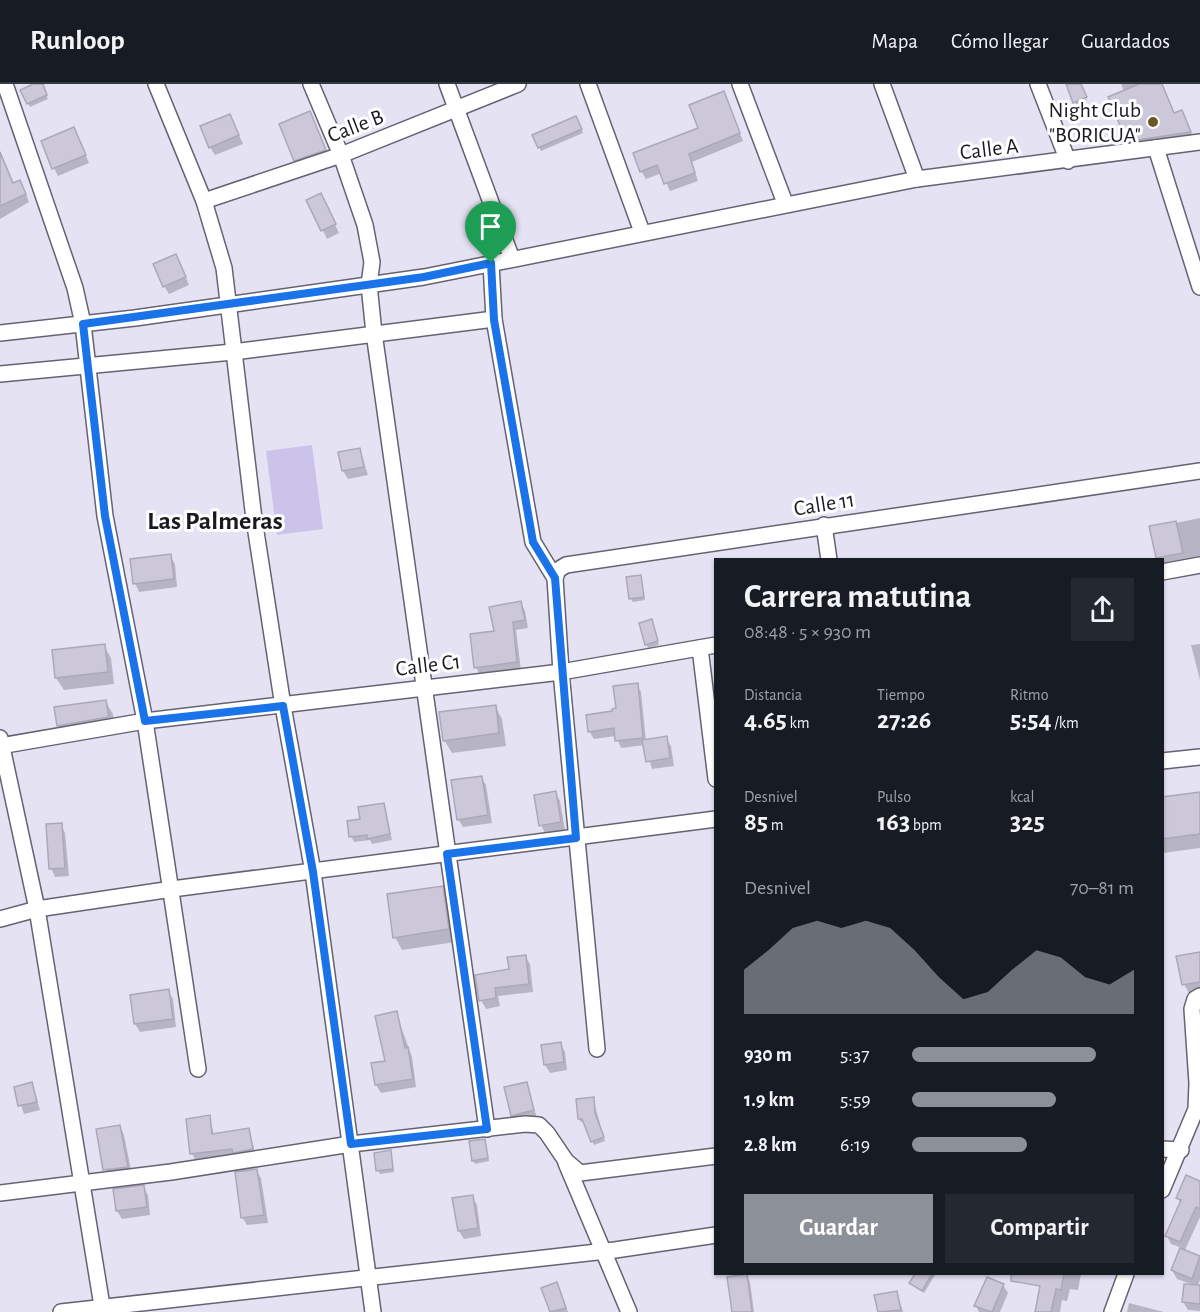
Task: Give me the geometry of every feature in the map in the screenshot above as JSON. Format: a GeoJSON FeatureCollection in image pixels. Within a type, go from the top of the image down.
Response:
{"type":"FeatureCollection","features":[{"type":"Feature","properties":{"kind":"street"},"geometry":{"type":"LineString","coordinates":[[5,84],[75,288],[83,324],[105,516],[145,721],[198,1069]]}},
{"type":"Feature","properties":{"kind":"street"},"geometry":{"type":"LineString","coordinates":[[156,84],[204,201],[224,268],[232,352],[283,706],[313,872],[373,1312]]}},
{"type":"Feature","properties":{"kind":"street"},"geometry":{"type":"LineString","coordinates":[[311,84],[341,155],[365,225],[372,262],[369,285],[374,333],[487,1129]]}},
{"type":"Feature","properties":{"kind":"street"},"geometry":{"type":"LineString","coordinates":[[447,84],[512,259]]}},
{"type":"Feature","properties":{"kind":"street","name":"Calle B"},"geometry":{"type":"LineString","coordinates":[[204,201],[341,155],[518,84]]}},
{"type":"Feature","properties":{"kind":"street"},"geometry":{"type":"LineString","coordinates":[[588,84],[642,232]]}},
{"type":"Feature","properties":{"kind":"street"},"geometry":{"type":"LineString","coordinates":[[740,84],[785,203]]}},
{"type":"Feature","properties":{"kind":"street"},"geometry":{"type":"LineString","coordinates":[[882,84],[917,179]]}},
{"type":"Feature","properties":{"kind":"street"},"geometry":{"type":"LineString","coordinates":[[1038,84],[1068,161]]}},
{"type":"Feature","properties":{"kind":"street","name":"Calle A"},"geometry":{"type":"LineString","coordinates":[[0,333],[369,285],[917,179],[1200,142]]}},
{"type":"Feature","properties":{"kind":"street"},"geometry":{"type":"LineString","coordinates":[[1156,148],[1200,287]]}},
{"type":"Feature","properties":{"kind":"street"},"geometry":{"type":"LineString","coordinates":[[491,263],[494,320],[533,542],[555,578],[561,672],[597,1048]]}},
{"type":"Feature","properties":{"kind":"street"},"geometry":{"type":"LineString","coordinates":[[0,374],[232,352],[494,320]]}},
{"type":"Feature","properties":{"kind":"street","name":"Calle 11"},"geometry":{"type":"LineString","coordinates":[[555,578],[558,570],[566,565],[1200,471]]}},
{"type":"Feature","properties":{"kind":"street"},"geometry":{"type":"LineString","coordinates":[[824,525],[829,558]]}},
{"type":"Feature","properties":{"kind":"street"},"geometry":{"type":"LineString","coordinates":[[1164,572],[1200,565]]}},
{"type":"Feature","properties":{"kind":"street","name":"Calle C1"},"geometry":{"type":"LineString","coordinates":[[0,744],[145,721],[561,672],[714,645]]}},
{"type":"Feature","properties":{"kind":"street"},"geometry":{"type":"LineString","coordinates":[[700,648],[714,763]]}},
{"type":"Feature","properties":{"kind":"street"},"geometry":{"type":"LineString","coordinates":[[0,744],[37,909],[102,1310]]}},
{"type":"Feature","properties":{"kind":"street"},"geometry":{"type":"LineString","coordinates":[[1164,761],[1200,757]]}},
{"type":"Feature","properties":{"kind":"street"},"geometry":{"type":"LineString","coordinates":[[0,920],[37,909],[172,889],[714,819]]}},
{"type":"Feature","properties":{"kind":"street"},"geometry":{"type":"LineString","coordinates":[[1164,1186],[1181,1150],[1196,1109],[1197,1083],[1192,1009],[1195,999],[1200,996]]}},
{"type":"Feature","properties":{"kind":"street"},"geometry":{"type":"LineString","coordinates":[[0,1193],[171,1172],[351,1144],[525,1124],[539,1125],[566,1161],[601,1251],[629,1312]]}},
{"type":"Feature","properties":{"kind":"street"},"geometry":{"type":"LineString","coordinates":[[1164,1149],[1181,1150]]}},
{"type":"Feature","properties":{"kind":"street"},"geometry":{"type":"LineString","coordinates":[[566,1161],[580,1173],[714,1156]]}},
{"type":"Feature","properties":{"kind":"street"},"geometry":{"type":"LineString","coordinates":[[61,1312],[102,1310],[368,1276],[601,1251],[714,1235]]}},
{"type":"Feature","properties":{"kind":"street"},"geometry":{"type":"LineString","coordinates":[[1112,1312],[1126,1275]]}},
{"type":"Feature","properties":{"kind":"shaded area"},"geometry":{"type":"Polygon","coordinates":[[[312,445],[323,529],[277,535],[266,451],[312,445]]]}},
{"type":"Feature","properties":{"kind":"building"},"geometry":{"type":"Polygon","coordinates":[[[33,84],[43,84],[47,95],[27,104],[20,90],[33,84]]]}},
{"type":"Feature","properties":{"kind":"building"},"geometry":{"type":"Polygon","coordinates":[[[1066,84],[1081,84],[1087,97],[1073,103],[1066,84]]]}},
{"type":"Feature","properties":{"kind":"building","name":"Night Club \"BORICUA\""},"geometry":{"type":"Polygon","coordinates":[[[1139,84],[1162,84],[1174,113],[1182,110],[1191,132],[1137,140],[1133,131],[1124,135],[1108,97],[1139,84]]]}},
{"type":"Feature","properties":{"kind":"building"},"geometry":{"type":"Polygon","coordinates":[[[724,91],[740,133],[689,154],[695,173],[664,184],[657,165],[640,172],[633,153],[698,128],[689,105],[724,91]]]}},
{"type":"Feature","properties":{"kind":"building"},"geometry":{"type":"Polygon","coordinates":[[[310,111],[326,150],[294,161],[279,124],[310,111]]]}},
{"type":"Feature","properties":{"kind":"building"},"geometry":{"type":"Polygon","coordinates":[[[230,114],[239,135],[209,148],[200,126],[230,114]]]}},
{"type":"Feature","properties":{"kind":"building"},"geometry":{"type":"Polygon","coordinates":[[[576,116],[582,129],[538,148],[532,135],[576,116]]]}},
{"type":"Feature","properties":{"kind":"building"},"geometry":{"type":"Polygon","coordinates":[[[74,127],[86,155],[52,169],[41,141],[74,127]]]}},
{"type":"Feature","properties":{"kind":"building"},"geometry":{"type":"Polygon","coordinates":[[[0,152],[13,183],[20,180],[26,194],[0,206],[0,152]]]}},
{"type":"Feature","properties":{"kind":"building"},"geometry":{"type":"Polygon","coordinates":[[[321,193],[336,224],[321,231],[306,200],[321,193]]]}},
{"type":"Feature","properties":{"kind":"building"},"geometry":{"type":"Polygon","coordinates":[[[176,254],[186,277],[163,287],[153,264],[176,254]]]}},
{"type":"Feature","properties":{"kind":"building"},"geometry":{"type":"Polygon","coordinates":[[[360,448],[364,467],[342,471],[338,452],[360,448]]]}},
{"type":"Feature","properties":{"kind":"building"},"geometry":{"type":"Polygon","coordinates":[[[1176,521],[1183,553],[1156,558],[1149,526],[1176,521]]]}},
{"type":"Feature","properties":{"kind":"building"},"geometry":{"type":"Polygon","coordinates":[[[171,554],[174,579],[133,584],[130,559],[171,554]]]}},
{"type":"Feature","properties":{"kind":"building"},"geometry":{"type":"Polygon","coordinates":[[[641,575],[644,597],[629,599],[626,577],[641,575]]]}},
{"type":"Feature","properties":{"kind":"building"},"geometry":{"type":"Polygon","coordinates":[[[521,601],[525,620],[513,622],[517,662],[474,668],[470,634],[494,631],[489,607],[521,601]]]}},
{"type":"Feature","properties":{"kind":"building"},"geometry":{"type":"Polygon","coordinates":[[[652,619],[658,641],[645,645],[639,623],[652,619]]]}},
{"type":"Feature","properties":{"kind":"building"},"geometry":{"type":"Polygon","coordinates":[[[105,644],[108,672],[55,678],[52,650],[105,644]]]}},
{"type":"Feature","properties":{"kind":"building"},"geometry":{"type":"Polygon","coordinates":[[[638,683],[643,738],[615,741],[614,728],[588,732],[586,715],[612,711],[616,708],[613,686],[638,683]]]}},
{"type":"Feature","properties":{"kind":"building"},"geometry":{"type":"Polygon","coordinates":[[[106,700],[109,717],[57,726],[54,707],[106,700]]]}},
{"type":"Feature","properties":{"kind":"building"},"geometry":{"type":"Polygon","coordinates":[[[496,705],[499,733],[443,741],[439,712],[496,705]]]}},
{"type":"Feature","properties":{"kind":"building"},"geometry":{"type":"Polygon","coordinates":[[[667,736],[670,758],[646,762],[642,740],[667,736]]]}},
{"type":"Feature","properties":{"kind":"building"},"geometry":{"type":"Polygon","coordinates":[[[482,776],[488,815],[457,820],[451,780],[482,776]]]}},
{"type":"Feature","properties":{"kind":"building"},"geometry":{"type":"Polygon","coordinates":[[[556,791],[561,822],[539,826],[534,795],[556,791]]]}},
{"type":"Feature","properties":{"kind":"building"},"geometry":{"type":"Polygon","coordinates":[[[1200,792],[1200,834],[1164,839],[1164,797],[1200,792]]]}},
{"type":"Feature","properties":{"kind":"building"},"geometry":{"type":"Polygon","coordinates":[[[384,803],[390,834],[367,839],[367,835],[349,837],[347,821],[360,819],[358,807],[384,803]]]}},
{"type":"Feature","properties":{"kind":"building"},"geometry":{"type":"Polygon","coordinates":[[[62,823],[65,868],[49,869],[46,824],[62,823]]]}},
{"type":"Feature","properties":{"kind":"building"},"geometry":{"type":"Polygon","coordinates":[[[443,886],[449,929],[393,938],[387,894],[443,886]]]}},
{"type":"Feature","properties":{"kind":"building"},"geometry":{"type":"Polygon","coordinates":[[[1200,952],[1200,982],[1182,985],[1176,956],[1200,952]]]}},
{"type":"Feature","properties":{"kind":"building"},"geometry":{"type":"Polygon","coordinates":[[[526,955],[529,984],[495,988],[496,998],[479,1001],[475,975],[509,969],[507,957],[526,955]]]}},
{"type":"Feature","properties":{"kind":"building"},"geometry":{"type":"Polygon","coordinates":[[[169,989],[173,1019],[134,1024],[130,995],[169,989]]]}},
{"type":"Feature","properties":{"kind":"building"},"geometry":{"type":"Polygon","coordinates":[[[397,1011],[405,1048],[408,1047],[413,1079],[375,1085],[371,1063],[385,1061],[375,1016],[397,1011]]]}},
{"type":"Feature","properties":{"kind":"building"},"geometry":{"type":"Polygon","coordinates":[[[561,1042],[564,1062],[544,1065],[541,1045],[561,1042]]]}},
{"type":"Feature","properties":{"kind":"building"},"geometry":{"type":"Polygon","coordinates":[[[32,1082],[37,1102],[18,1106],[14,1087],[32,1082]]]}},
{"type":"Feature","properties":{"kind":"building"},"geometry":{"type":"Polygon","coordinates":[[[527,1082],[534,1110],[511,1116],[504,1087],[527,1082]]]}},
{"type":"Feature","properties":{"kind":"building"},"geometry":{"type":"Polygon","coordinates":[[[594,1097],[595,1113],[604,1137],[591,1142],[582,1119],[578,1119],[576,1099],[594,1097]]]}},
{"type":"Feature","properties":{"kind":"building"},"geometry":{"type":"Polygon","coordinates":[[[210,1115],[212,1134],[249,1128],[253,1149],[233,1153],[232,1149],[190,1154],[186,1119],[210,1115]]]}},
{"type":"Feature","properties":{"kind":"building"},"geometry":{"type":"Polygon","coordinates":[[[120,1125],[128,1167],[103,1170],[96,1129],[120,1125]]]}},
{"type":"Feature","properties":{"kind":"building"},"geometry":{"type":"Polygon","coordinates":[[[485,1139],[488,1158],[472,1161],[469,1141],[485,1139]]]}},
{"type":"Feature","properties":{"kind":"building"},"geometry":{"type":"Polygon","coordinates":[[[391,1150],[393,1169],[376,1171],[374,1153],[391,1150]]]}},
{"type":"Feature","properties":{"kind":"building"},"geometry":{"type":"Polygon","coordinates":[[[257,1169],[264,1215],[241,1218],[235,1172],[257,1169]]]}},
{"type":"Feature","properties":{"kind":"building"},"geometry":{"type":"Polygon","coordinates":[[[1186,1175],[1200,1181],[1200,1209],[1196,1207],[1180,1242],[1165,1236],[1181,1200],[1176,1198],[1186,1175]]]}},
{"type":"Feature","properties":{"kind":"building"},"geometry":{"type":"Polygon","coordinates":[[[144,1185],[147,1207],[116,1211],[113,1189],[144,1185]]]}},
{"type":"Feature","properties":{"kind":"building"},"geometry":{"type":"Polygon","coordinates":[[[473,1195],[478,1228],[458,1231],[452,1198],[473,1195]]]}},
{"type":"Feature","properties":{"kind":"building"},"geometry":{"type":"Polygon","coordinates":[[[1180,1248],[1200,1256],[1192,1279],[1171,1270],[1180,1248]]]}},
{"type":"Feature","properties":{"kind":"building"},"geometry":{"type":"Polygon","coordinates":[[[747,1275],[752,1312],[732,1312],[727,1277],[747,1275]]]}},
{"type":"Feature","properties":{"kind":"building"},"geometry":{"type":"Polygon","coordinates":[[[914,1275],[931,1275],[922,1291],[909,1283],[914,1275]]]}},
{"type":"Feature","properties":{"kind":"building"},"geometry":{"type":"Polygon","coordinates":[[[1011,1275],[1064,1275],[1061,1290],[1056,1289],[1051,1312],[1035,1312],[1040,1286],[1011,1281],[1011,1275]]]}},
{"type":"Feature","properties":{"kind":"building"},"geometry":{"type":"Polygon","coordinates":[[[987,1277],[1004,1284],[992,1312],[974,1306],[987,1277]]]}},
{"type":"Feature","properties":{"kind":"building"},"geometry":{"type":"Polygon","coordinates":[[[557,1282],[566,1308],[550,1312],[541,1288],[557,1282]]]}},
{"type":"Feature","properties":{"kind":"building"},"geometry":{"type":"Polygon","coordinates":[[[1184,1284],[1200,1285],[1200,1304],[1182,1302],[1184,1284]]]}},
{"type":"Feature","properties":{"kind":"building"},"geometry":{"type":"Polygon","coordinates":[[[897,1291],[901,1310],[878,1312],[874,1295],[897,1291]]]}},
{"type":"Feature","properties":{"kind":"place","name":"Night Club \"BORICUA\""},"geometry":{"type":"Point","coordinates":[1153,122]}},
{"type":"Feature","properties":{"kind":"district","name":"Las Palmeras"},"geometry":{"type":"Point","coordinates":[215,520]}},
{"type":"Feature","properties":{"kind":"route"},"geometry":{"type":"LineString","coordinates":[[491,263],[494,320],[533,542],[555,578],[576,838],[447,854],[487,1129],[351,1144],[313,872],[283,706],[145,721],[105,516],[83,324],[424,277],[491,263]]}}]}
